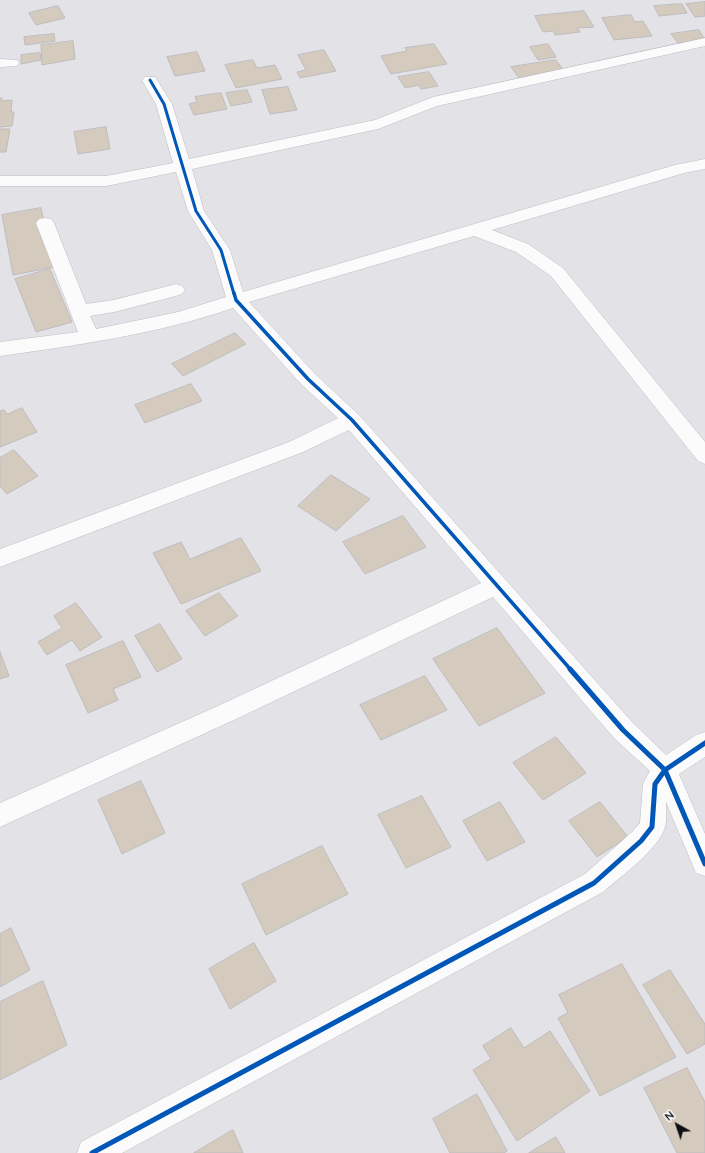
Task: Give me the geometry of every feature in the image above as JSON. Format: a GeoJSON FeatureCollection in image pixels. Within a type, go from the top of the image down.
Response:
{"type":"FeatureCollection","features":[{"type":"Feature","properties":{"kind":"street"},"geometry":{"type":"LineString","coordinates":[[0,180],[106,180],[181,166],[395,120],[416,108],[432,102],[705,42]]}},
{"type":"Feature","properties":{"kind":"street"},"geometry":{"type":"LineString","coordinates":[[150,80],[164,104],[181,166],[196,211],[221,250],[236,300],[308,379],[352,420],[498,585],[623,730],[665,770],[705,864]]}},
{"type":"Feature","properties":{"kind":"street"},"geometry":{"type":"LineString","coordinates":[[0,350],[135,328],[204,312],[236,300],[681,169],[705,164]]}},
{"type":"Feature","properties":{"kind":"street"},"geometry":{"type":"LineString","coordinates":[[45,223],[80,311],[88,336]]}},
{"type":"Feature","properties":{"kind":"street"},"geometry":{"type":"LineString","coordinates":[[476,230],[522,248],[557,272],[705,456]]}},
{"type":"Feature","properties":{"kind":"street"},"geometry":{"type":"LineString","coordinates":[[80,311],[114,306],[176,290]]}},
{"type":"Feature","properties":{"kind":"street"},"geometry":{"type":"LineString","coordinates":[[0,558],[296,447],[352,420]]}},
{"type":"Feature","properties":{"kind":"street"},"geometry":{"type":"LineString","coordinates":[[0,815],[228,712],[498,585]]}},
{"type":"Feature","properties":{"kind":"street"},"geometry":{"type":"LineString","coordinates":[[92,1153],[594,883],[640,841],[652,827],[655,784],[665,770],[705,743]]}},
{"type":"Feature","properties":{"kind":"building"},"geometry":{"type":"Polygon","coordinates":[[[705,2],[705,16],[695,17],[686,4],[705,2]]]}},
{"type":"Feature","properties":{"kind":"building"},"geometry":{"type":"Polygon","coordinates":[[[682,4],[687,13],[659,16],[654,6],[682,4]]]}},
{"type":"Feature","properties":{"kind":"building"},"geometry":{"type":"Polygon","coordinates":[[[58,6],[65,18],[36,25],[29,13],[58,6]]]}},
{"type":"Feature","properties":{"kind":"building"},"geometry":{"type":"Polygon","coordinates":[[[584,11],[594,27],[577,28],[580,32],[555,35],[553,31],[543,32],[535,16],[584,11]]]}},
{"type":"Feature","properties":{"kind":"building"},"geometry":{"type":"Polygon","coordinates":[[[631,15],[635,22],[643,21],[652,36],[614,40],[602,18],[631,15]]]}},
{"type":"Feature","properties":{"kind":"building"},"geometry":{"type":"Polygon","coordinates":[[[699,30],[705,40],[678,43],[671,34],[699,30]]]}},
{"type":"Feature","properties":{"kind":"building"},"geometry":{"type":"Polygon","coordinates":[[[54,34],[55,41],[25,45],[24,37],[54,34]]]}},
{"type":"Feature","properties":{"kind":"building"},"geometry":{"type":"Polygon","coordinates":[[[73,41],[75,59],[42,65],[41,45],[73,41]]]}},
{"type":"Feature","properties":{"kind":"building"},"geometry":{"type":"Polygon","coordinates":[[[434,44],[447,64],[391,74],[381,56],[407,51],[405,48],[434,44]]]}},
{"type":"Feature","properties":{"kind":"building"},"geometry":{"type":"Polygon","coordinates":[[[548,44],[556,57],[538,60],[530,47],[548,44]]]}},
{"type":"Feature","properties":{"kind":"building"},"geometry":{"type":"Polygon","coordinates":[[[324,50],[336,71],[300,78],[297,72],[306,70],[298,55],[324,50]]]}},
{"type":"Feature","properties":{"kind":"building"},"geometry":{"type":"Polygon","coordinates":[[[197,52],[205,71],[175,76],[167,57],[197,52]]]}},
{"type":"Feature","properties":{"kind":"building"},"geometry":{"type":"Polygon","coordinates":[[[40,53],[41,60],[21,64],[21,55],[40,53]]]}},
{"type":"Feature","properties":{"kind":"building"},"geometry":{"type":"Polygon","coordinates":[[[253,60],[257,68],[275,65],[282,79],[236,88],[225,65],[253,60]]]}},
{"type":"Feature","properties":{"kind":"building"},"geometry":{"type":"Polygon","coordinates":[[[556,60],[564,71],[519,78],[511,67],[556,60]]]}},
{"type":"Feature","properties":{"kind":"building"},"geometry":{"type":"Polygon","coordinates":[[[429,72],[438,86],[421,89],[419,85],[405,88],[398,77],[429,72]]]}},
{"type":"Feature","properties":{"kind":"building"},"geometry":{"type":"Polygon","coordinates":[[[288,87],[297,110],[270,114],[262,90],[288,87]]]}},
{"type":"Feature","properties":{"kind":"building"},"geometry":{"type":"Polygon","coordinates":[[[247,90],[252,102],[231,106],[226,93],[247,90]]]}},
{"type":"Feature","properties":{"kind":"building"},"geometry":{"type":"Polygon","coordinates":[[[221,93],[227,109],[194,115],[189,104],[197,102],[195,97],[221,93]]]}},
{"type":"Feature","properties":{"kind":"building"},"geometry":{"type":"Polygon","coordinates":[[[0,98],[2,98],[2,101],[12,100],[11,112],[14,112],[12,126],[0,127],[0,98]]]}},
{"type":"Feature","properties":{"kind":"building"},"geometry":{"type":"Polygon","coordinates":[[[106,127],[110,149],[78,154],[74,132],[106,127]]]}},
{"type":"Feature","properties":{"kind":"building"},"geometry":{"type":"Polygon","coordinates":[[[0,129],[10,129],[6,152],[0,152],[0,129]]]}},
{"type":"Feature","properties":{"kind":"building"},"geometry":{"type":"Polygon","coordinates":[[[41,208],[54,267],[13,275],[2,215],[41,208]]]}},
{"type":"Feature","properties":{"kind":"building"},"geometry":{"type":"Polygon","coordinates":[[[50,269],[72,322],[36,332],[15,279],[50,269]]]}},
{"type":"Feature","properties":{"kind":"building"},"geometry":{"type":"Polygon","coordinates":[[[235,333],[246,344],[183,376],[172,364],[235,333]]]}},
{"type":"Feature","properties":{"kind":"building"},"geometry":{"type":"Polygon","coordinates":[[[191,384],[202,401],[145,423],[135,405],[191,384]]]}},
{"type":"Feature","properties":{"kind":"building"},"geometry":{"type":"Polygon","coordinates":[[[22,408],[37,432],[0,447],[0,411],[4,410],[7,414],[22,408]]]}},
{"type":"Feature","properties":{"kind":"building"},"geometry":{"type":"Polygon","coordinates":[[[14,450],[38,476],[7,494],[0,486],[0,458],[14,450]]]}},
{"type":"Feature","properties":{"kind":"building"},"geometry":{"type":"Polygon","coordinates":[[[331,475],[370,499],[336,531],[298,506],[331,475]]]}},
{"type":"Feature","properties":{"kind":"building"},"geometry":{"type":"Polygon","coordinates":[[[403,516],[426,547],[365,574],[343,542],[403,516]]]}},
{"type":"Feature","properties":{"kind":"building"},"geometry":{"type":"Polygon","coordinates":[[[241,538],[261,571],[181,604],[153,553],[181,542],[190,559],[241,538]]]}},
{"type":"Feature","properties":{"kind":"building"},"geometry":{"type":"Polygon","coordinates":[[[219,593],[238,616],[205,636],[186,611],[219,593]]]}},
{"type":"Feature","properties":{"kind":"building"},"geometry":{"type":"Polygon","coordinates":[[[76,603],[102,637],[80,651],[72,640],[47,655],[38,642],[62,628],[54,616],[76,603]]]}},
{"type":"Feature","properties":{"kind":"building"},"geometry":{"type":"Polygon","coordinates":[[[160,624],[182,659],[157,672],[135,636],[160,624]]]}},
{"type":"Feature","properties":{"kind":"building"},"geometry":{"type":"Polygon","coordinates":[[[497,628],[545,693],[479,726],[433,659],[497,628]]]}},
{"type":"Feature","properties":{"kind":"building"},"geometry":{"type":"Polygon","coordinates":[[[123,641],[141,677],[113,689],[118,700],[88,713],[66,665],[123,641]]]}},
{"type":"Feature","properties":{"kind":"building"},"geometry":{"type":"Polygon","coordinates":[[[0,652],[9,676],[0,679],[0,652]]]}},
{"type":"Feature","properties":{"kind":"building"},"geometry":{"type":"Polygon","coordinates":[[[425,676],[447,710],[381,740],[360,705],[425,676]]]}},
{"type":"Feature","properties":{"kind":"building"},"geometry":{"type":"Polygon","coordinates":[[[556,737],[586,773],[543,800],[513,763],[556,737]]]}},
{"type":"Feature","properties":{"kind":"building"},"geometry":{"type":"Polygon","coordinates":[[[141,781],[165,833],[122,854],[98,800],[141,781]]]}},
{"type":"Feature","properties":{"kind":"building"},"geometry":{"type":"Polygon","coordinates":[[[422,796],[451,847],[406,868],[378,815],[422,796]]]}},
{"type":"Feature","properties":{"kind":"building"},"geometry":{"type":"Polygon","coordinates":[[[500,802],[525,842],[487,861],[463,821],[500,802]]]}},
{"type":"Feature","properties":{"kind":"building"},"geometry":{"type":"Polygon","coordinates":[[[600,802],[628,837],[597,857],[569,821],[600,802]]]}},
{"type":"Feature","properties":{"kind":"building"},"geometry":{"type":"Polygon","coordinates":[[[322,846],[348,894],[266,935],[242,884],[322,846]]]}},
{"type":"Feature","properties":{"kind":"building"},"geometry":{"type":"Polygon","coordinates":[[[11,928],[30,970],[0,987],[0,934],[11,928]]]}},
{"type":"Feature","properties":{"kind":"building"},"geometry":{"type":"Polygon","coordinates":[[[254,943],[276,981],[230,1009],[209,969],[254,943]]]}},
{"type":"Feature","properties":{"kind":"building"},"geometry":{"type":"Polygon","coordinates":[[[622,964],[676,1057],[600,1096],[558,1018],[568,1013],[559,995],[622,964]]]}},
{"type":"Feature","properties":{"kind":"building"},"geometry":{"type":"Polygon","coordinates":[[[670,970],[705,1024],[705,1044],[687,1054],[643,985],[670,970]]]}},
{"type":"Feature","properties":{"kind":"building"},"geometry":{"type":"Polygon","coordinates":[[[43,981],[67,1045],[0,1080],[0,1002],[43,981]]]}},
{"type":"Feature","properties":{"kind":"building"},"geometry":{"type":"Polygon","coordinates":[[[511,1028],[524,1048],[550,1031],[590,1091],[517,1141],[473,1070],[491,1059],[483,1046],[511,1028]]]}},
{"type":"Feature","properties":{"kind":"building"},"geometry":{"type":"Polygon","coordinates":[[[687,1068],[705,1102],[705,1153],[677,1153],[644,1088],[687,1068]]]}},
{"type":"Feature","properties":{"kind":"building"},"geometry":{"type":"Polygon","coordinates":[[[477,1094],[507,1151],[504,1153],[450,1153],[433,1119],[477,1094]]]}},
{"type":"Feature","properties":{"kind":"building"},"geometry":{"type":"Polygon","coordinates":[[[233,1130],[243,1153],[194,1153],[233,1130]]]}},
{"type":"Feature","properties":{"kind":"building"},"geometry":{"type":"Polygon","coordinates":[[[556,1137],[565,1153],[529,1153],[556,1137]]]}},
{"type":"Feature","properties":{"kind":"cycle path"},"geometry":{"type":"LineString","coordinates":[[150,80],[164,104],[196,211],[221,250],[236,300],[308,379],[352,420],[623,730],[665,770],[705,864]]}},
{"type":"Feature","properties":{"kind":"cycle path"},"geometry":{"type":"LineString","coordinates":[[92,1153],[594,883],[641,841],[652,827],[655,784],[665,770],[705,743]]}}]}
